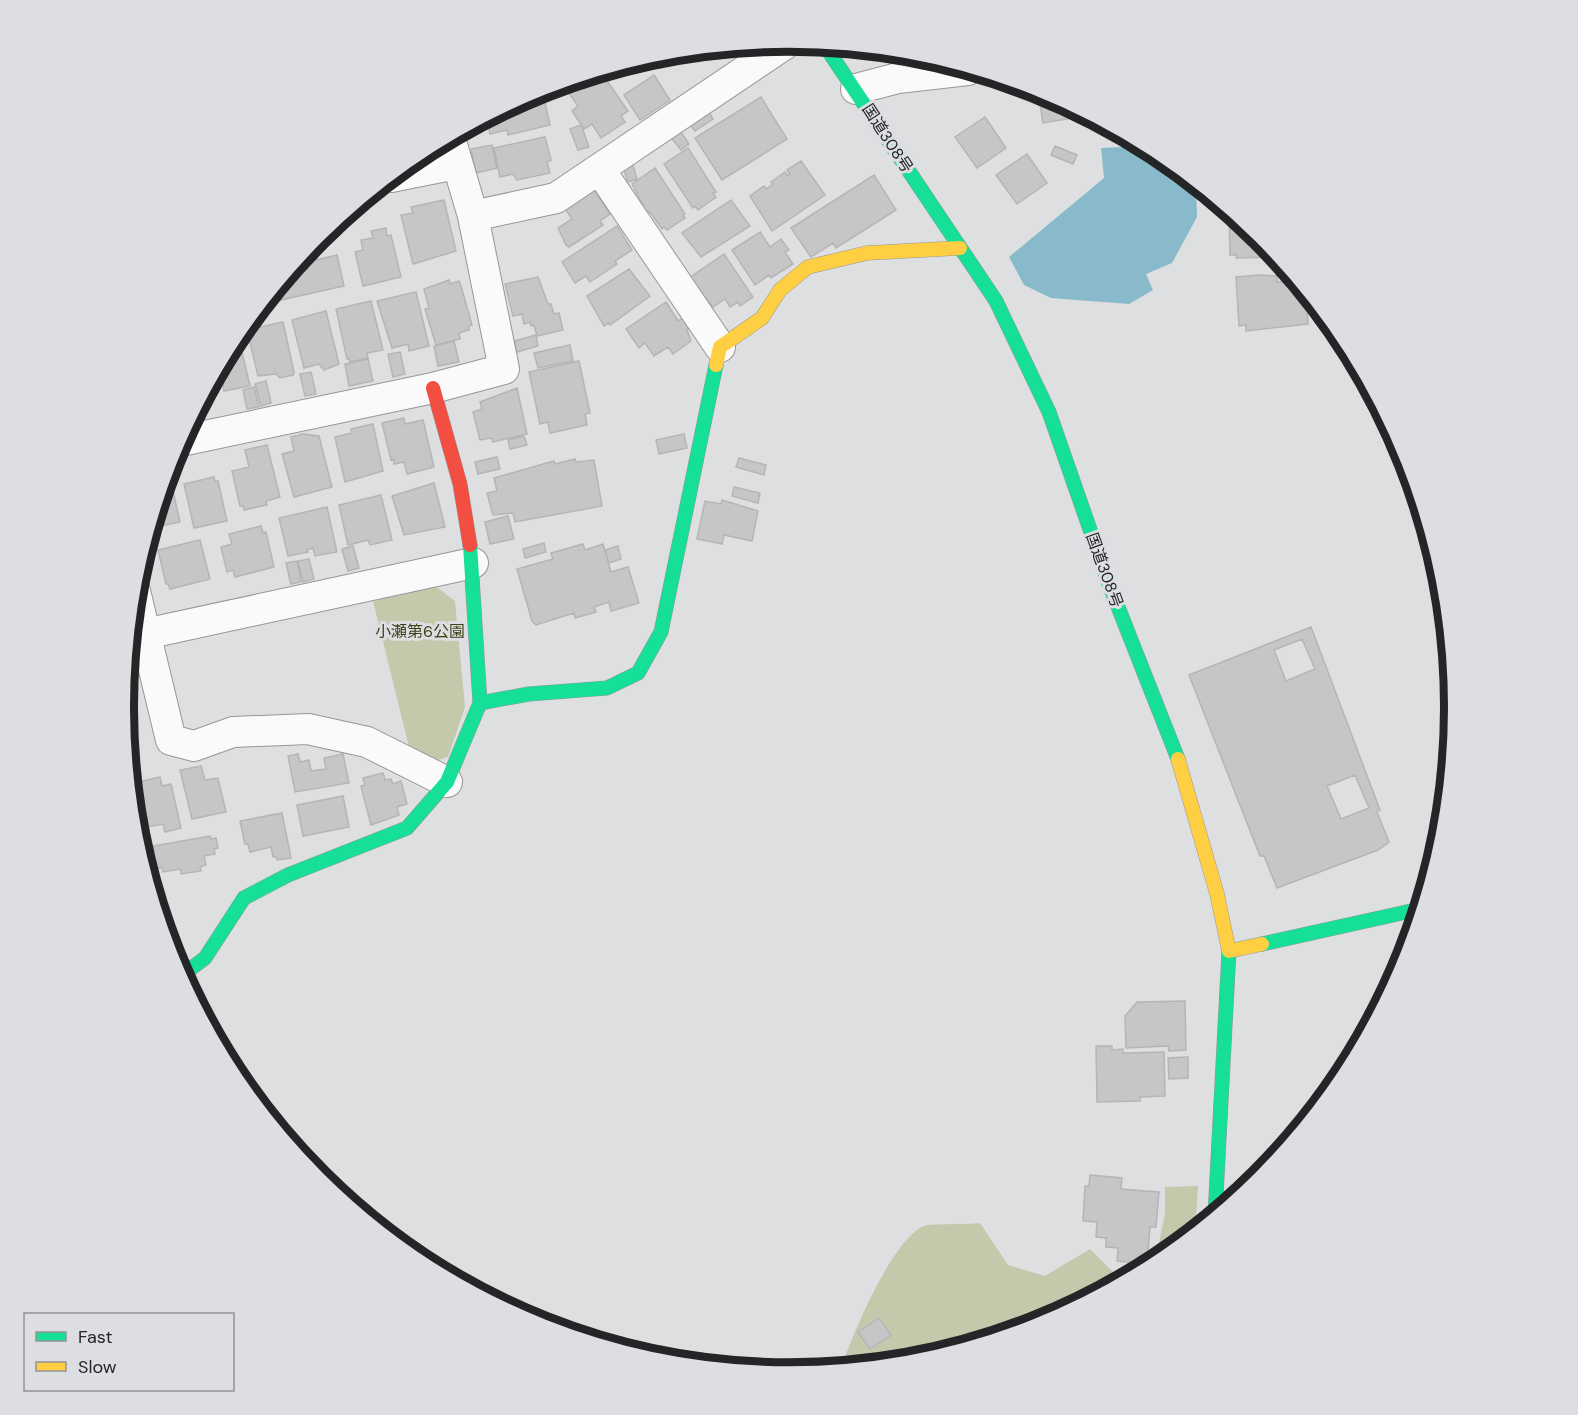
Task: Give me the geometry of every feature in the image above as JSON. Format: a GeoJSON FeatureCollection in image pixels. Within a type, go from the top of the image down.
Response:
{"type":"FeatureCollection","features":[{"type":"Feature","properties":{"kind":"main road","name":"国道308号"},"geometry":{"type":"LineString","coordinates":[[831,54],[996,302],[1049,412],[1109,584],[1176,752],[1217,894],[1229,951],[1216,1204]]}},
{"type":"Feature","properties":{"kind":"main road"},"geometry":{"type":"LineString","coordinates":[[480,703],[529,694],[607,688],[638,673],[661,632],[720,347],[762,318],[780,290],[808,267],[867,253],[960,248]]}},
{"type":"Feature","properties":{"kind":"main road"},"geometry":{"type":"LineString","coordinates":[[190,970],[205,958],[244,898],[288,875],[407,828],[447,782],[480,703],[473,563],[460,484],[433,388]]}},
{"type":"Feature","properties":{"kind":"main road"},"geometry":{"type":"LineString","coordinates":[[1229,951],[1411,911]]}},
{"type":"Feature","properties":{"kind":"street"},"geometry":{"type":"LineString","coordinates":[[473,216],[556,198],[600,171],[772,53]]}},
{"type":"Feature","properties":{"kind":"street"},"geometry":{"type":"LineString","coordinates":[[856,89],[898,78],[948,72]]}},
{"type":"Feature","properties":{"kind":"street"},"geometry":{"type":"LineString","coordinates":[[193,439],[433,388],[504,369],[473,216],[453,151],[426,162]]}},
{"type":"Feature","properties":{"kind":"street"},"geometry":{"type":"LineString","coordinates":[[600,171],[720,347]]}},
{"type":"Feature","properties":{"kind":"street"},"geometry":{"type":"LineString","coordinates":[[145,634],[473,563]]}},
{"type":"Feature","properties":{"kind":"street"},"geometry":{"type":"LineString","coordinates":[[141,616],[171,740],[194,746],[233,732],[308,729],[367,742],[447,782]]}},
{"type":"Feature","properties":{"kind":"green space","name":"小瀬第6公園"},"geometry":{"type":"Polygon","coordinates":[[[435,586],[455,601],[465,707],[448,757],[428,763],[410,751],[373,601],[435,586]]]}},
{"type":"Feature","properties":{"kind":"green space"},"geometry":{"type":"Polygon","coordinates":[[[1198,1186],[1196,1221],[1158,1248],[1165,1213],[1165,1187],[1198,1186]]]}},
{"type":"Feature","properties":{"kind":"green space"},"geometry":{"type":"Polygon","coordinates":[[[980,1223],[1008,1265],[1045,1276],[1090,1249],[1116,1275],[1040,1313],[1000,1328],[917,1350],[844,1360],[864,1312],[887,1268],[899,1249],[912,1235],[928,1225],[980,1223]]]}},
{"type":"Feature","properties":{"kind":"water"},"geometry":{"type":"Polygon","coordinates":[[[1127,147],[1196,195],[1197,217],[1172,263],[1146,274],[1153,290],[1129,304],[1051,298],[1024,285],[1009,257],[1104,178],[1101,148],[1127,147]]]}},
{"type":"Feature","properties":{"kind":"building"},"geometry":{"type":"Polygon","coordinates":[[[654,75],[670,100],[640,120],[624,95],[654,75]]]}},
{"type":"Feature","properties":{"kind":"building"},"geometry":{"type":"Polygon","coordinates":[[[606,79],[628,111],[621,116],[625,122],[601,138],[592,124],[584,129],[572,111],[578,106],[568,92],[606,79]]]}},
{"type":"Feature","properties":{"kind":"building"},"geometry":{"type":"Polygon","coordinates":[[[761,97],[787,139],[722,180],[695,138],[761,97]]]}},
{"type":"Feature","properties":{"kind":"building"},"geometry":{"type":"Polygon","coordinates":[[[544,100],[550,125],[508,135],[507,130],[490,134],[488,126],[544,100]]]}},
{"type":"Feature","properties":{"kind":"building"},"geometry":{"type":"Polygon","coordinates":[[[1040,102],[1074,118],[1043,123],[1040,102]]]}},
{"type":"Feature","properties":{"kind":"building"},"geometry":{"type":"Polygon","coordinates":[[[709,112],[713,119],[695,131],[690,125],[709,112]]]}},
{"type":"Feature","properties":{"kind":"building"},"geometry":{"type":"Polygon","coordinates":[[[985,117],[1006,148],[977,168],[955,137],[985,117]]]}},
{"type":"Feature","properties":{"kind":"building"},"geometry":{"type":"Polygon","coordinates":[[[581,125],[589,147],[578,150],[570,129],[581,125]]]}},
{"type":"Feature","properties":{"kind":"building"},"geometry":{"type":"Polygon","coordinates":[[[678,127],[689,144],[681,150],[668,134],[678,127]]]}},
{"type":"Feature","properties":{"kind":"building"},"geometry":{"type":"Polygon","coordinates":[[[545,137],[551,160],[547,162],[550,173],[517,180],[513,174],[500,177],[494,148],[545,137]]]}},
{"type":"Feature","properties":{"kind":"building"},"geometry":{"type":"Polygon","coordinates":[[[492,145],[497,168],[476,173],[471,149],[492,145]]]}},
{"type":"Feature","properties":{"kind":"building"},"geometry":{"type":"Polygon","coordinates":[[[1055,146],[1077,155],[1073,164],[1051,155],[1055,146]]]}},
{"type":"Feature","properties":{"kind":"building"},"geometry":{"type":"Polygon","coordinates":[[[688,148],[716,192],[713,193],[716,197],[698,210],[695,206],[693,208],[664,164],[688,148]]]}},
{"type":"Feature","properties":{"kind":"building"},"geometry":{"type":"Polygon","coordinates":[[[1027,154],[1047,183],[1017,204],[996,175],[1027,154]]]}},
{"type":"Feature","properties":{"kind":"building"},"geometry":{"type":"Polygon","coordinates":[[[801,161],[825,195],[772,231],[750,196],[764,186],[766,189],[773,184],[771,182],[785,172],[787,175],[790,174],[787,170],[801,161]]]}},
{"type":"Feature","properties":{"kind":"building"},"geometry":{"type":"Polygon","coordinates":[[[632,162],[637,179],[628,182],[622,164],[632,162]]]}},
{"type":"Feature","properties":{"kind":"building"},"geometry":{"type":"Polygon","coordinates":[[[655,168],[685,214],[683,215],[685,218],[667,230],[664,227],[662,229],[650,212],[647,213],[632,184],[655,168]]]}},
{"type":"Feature","properties":{"kind":"building"},"geometry":{"type":"Polygon","coordinates":[[[874,175],[896,210],[836,248],[833,243],[811,257],[791,228],[874,175]]]}},
{"type":"Feature","properties":{"kind":"building"},"geometry":{"type":"Polygon","coordinates":[[[593,188],[610,214],[600,221],[603,225],[569,247],[558,228],[572,219],[564,207],[593,188]]]}},
{"type":"Feature","properties":{"kind":"building"},"geometry":{"type":"Polygon","coordinates":[[[444,200],[456,251],[413,264],[401,215],[413,213],[411,207],[444,200]]]}},
{"type":"Feature","properties":{"kind":"building"},"geometry":{"type":"Polygon","coordinates":[[[731,200],[750,226],[701,257],[682,233],[731,200]]]}},
{"type":"Feature","properties":{"kind":"building"},"geometry":{"type":"Polygon","coordinates":[[[1229,223],[1264,257],[1236,258],[1237,255],[1230,255],[1229,223]]]}},
{"type":"Feature","properties":{"kind":"building"},"geometry":{"type":"Polygon","coordinates":[[[617,226],[632,250],[615,261],[617,264],[590,282],[586,276],[575,283],[562,262],[617,226]]]}},
{"type":"Feature","properties":{"kind":"building"},"geometry":{"type":"Polygon","coordinates":[[[386,228],[387,236],[391,235],[401,277],[363,286],[355,252],[363,250],[361,240],[373,238],[371,231],[386,228]]]}},
{"type":"Feature","properties":{"kind":"building"},"geometry":{"type":"Polygon","coordinates":[[[760,232],[770,247],[781,239],[789,250],[785,252],[793,264],[771,278],[769,275],[755,285],[732,250],[760,232]]]}},
{"type":"Feature","properties":{"kind":"building"},"geometry":{"type":"Polygon","coordinates":[[[724,254],[753,297],[740,306],[738,302],[730,307],[725,299],[713,307],[689,278],[724,254]]]}},
{"type":"Feature","properties":{"kind":"building"},"geometry":{"type":"Polygon","coordinates":[[[337,255],[344,286],[276,301],[315,256],[316,260],[337,255]]]}},
{"type":"Feature","properties":{"kind":"building"},"geometry":{"type":"Polygon","coordinates":[[[629,269],[650,296],[610,325],[609,323],[604,326],[587,296],[629,269]]]}},
{"type":"Feature","properties":{"kind":"building"},"geometry":{"type":"Polygon","coordinates":[[[1277,276],[1277,282],[1286,282],[1307,306],[1308,324],[1246,331],[1246,325],[1239,326],[1236,277],[1277,276]]]}},
{"type":"Feature","properties":{"kind":"building"},"geometry":{"type":"Polygon","coordinates":[[[538,277],[548,304],[551,304],[554,314],[559,313],[563,330],[537,336],[534,325],[531,326],[530,322],[524,324],[522,314],[513,316],[505,284],[538,277]]]}},
{"type":"Feature","properties":{"kind":"building"},"geometry":{"type":"Polygon","coordinates":[[[449,280],[450,284],[459,281],[472,325],[469,326],[469,330],[459,333],[460,339],[436,345],[425,309],[429,308],[424,289],[449,280]]]}},
{"type":"Feature","properties":{"kind":"building"},"geometry":{"type":"Polygon","coordinates":[[[416,292],[429,346],[409,351],[408,344],[392,348],[377,301],[416,292]]]}},
{"type":"Feature","properties":{"kind":"building"},"geometry":{"type":"Polygon","coordinates":[[[371,301],[383,350],[367,353],[368,358],[350,362],[349,358],[347,359],[336,309],[371,301]]]}},
{"type":"Feature","properties":{"kind":"building"},"geometry":{"type":"Polygon","coordinates":[[[666,302],[678,321],[683,318],[690,328],[687,330],[691,341],[673,354],[668,347],[654,356],[645,343],[639,348],[626,329],[666,302]]]}},
{"type":"Feature","properties":{"kind":"building"},"geometry":{"type":"Polygon","coordinates":[[[326,311],[339,364],[324,370],[319,364],[304,368],[292,320],[326,311]]]}},
{"type":"Feature","properties":{"kind":"building"},"geometry":{"type":"Polygon","coordinates":[[[283,322],[293,375],[280,378],[276,374],[258,376],[249,337],[255,328],[283,322]]]}},
{"type":"Feature","properties":{"kind":"building"},"geometry":{"type":"Polygon","coordinates":[[[536,335],[538,346],[517,352],[514,341],[536,335]]]}},
{"type":"Feature","properties":{"kind":"building"},"geometry":{"type":"Polygon","coordinates":[[[454,341],[459,362],[438,366],[434,346],[454,341]]]}},
{"type":"Feature","properties":{"kind":"building"},"geometry":{"type":"Polygon","coordinates":[[[570,345],[573,361],[538,368],[534,353],[570,345]]]}},
{"type":"Feature","properties":{"kind":"building"},"geometry":{"type":"Polygon","coordinates":[[[241,349],[250,386],[224,391],[223,384],[219,385],[241,349]]]}},
{"type":"Feature","properties":{"kind":"building"},"geometry":{"type":"Polygon","coordinates":[[[400,352],[405,374],[393,377],[388,354],[400,352]]]}},
{"type":"Feature","properties":{"kind":"building"},"geometry":{"type":"Polygon","coordinates":[[[368,359],[373,381],[349,386],[345,364],[368,359]]]}},
{"type":"Feature","properties":{"kind":"building"},"geometry":{"type":"Polygon","coordinates":[[[579,361],[590,413],[585,414],[587,425],[550,433],[548,422],[540,424],[529,372],[579,361]]]}},
{"type":"Feature","properties":{"kind":"building"},"geometry":{"type":"Polygon","coordinates":[[[311,372],[316,394],[305,396],[300,374],[311,372]]]}},
{"type":"Feature","properties":{"kind":"building"},"geometry":{"type":"Polygon","coordinates":[[[266,381],[271,403],[261,406],[255,384],[266,381]]]}},
{"type":"Feature","properties":{"kind":"building"},"geometry":{"type":"Polygon","coordinates":[[[254,387],[259,407],[247,409],[243,390],[254,387]]]}},
{"type":"Feature","properties":{"kind":"building"},"geometry":{"type":"Polygon","coordinates":[[[517,388],[527,434],[493,442],[491,438],[480,440],[473,412],[482,409],[480,402],[517,388]]]}},
{"type":"Feature","properties":{"kind":"building"},"geometry":{"type":"Polygon","coordinates":[[[404,418],[405,424],[423,420],[434,467],[407,474],[404,462],[394,464],[394,459],[391,460],[382,423],[404,418]]]}},
{"type":"Feature","properties":{"kind":"building"},"geometry":{"type":"Polygon","coordinates":[[[373,424],[383,471],[345,482],[335,437],[352,433],[351,429],[373,424]]]}},
{"type":"Feature","properties":{"kind":"building"},"geometry":{"type":"Polygon","coordinates":[[[303,434],[319,436],[332,487],[294,497],[282,454],[294,451],[291,437],[303,434]]]}},
{"type":"Feature","properties":{"kind":"building"},"geometry":{"type":"Polygon","coordinates":[[[684,434],[687,448],[659,454],[656,440],[684,434]]]}},
{"type":"Feature","properties":{"kind":"building"},"geometry":{"type":"Polygon","coordinates":[[[524,436],[527,445],[510,449],[508,440],[524,436]]]}},
{"type":"Feature","properties":{"kind":"building"},"geometry":{"type":"Polygon","coordinates":[[[267,445],[280,497],[266,501],[267,505],[244,510],[243,506],[240,506],[232,471],[249,467],[245,450],[267,445]]]}},
{"type":"Feature","properties":{"kind":"building"},"geometry":{"type":"Polygon","coordinates":[[[497,457],[500,469],[478,474],[475,462],[497,457]]]}},
{"type":"Feature","properties":{"kind":"building"},"geometry":{"type":"Polygon","coordinates":[[[739,458],[766,465],[764,475],[736,467],[739,458]]]}},
{"type":"Feature","properties":{"kind":"building"},"geometry":{"type":"Polygon","coordinates":[[[575,459],[576,462],[594,460],[602,506],[515,522],[513,513],[493,515],[487,493],[497,491],[494,478],[554,461],[555,464],[575,459]]]}},
{"type":"Feature","properties":{"kind":"building"},"geometry":{"type":"Polygon","coordinates":[[[214,477],[215,481],[218,481],[227,521],[194,528],[184,484],[214,477]]]}},
{"type":"Feature","properties":{"kind":"building"},"geometry":{"type":"Polygon","coordinates":[[[434,483],[445,527],[404,535],[392,496],[434,483]]]}},
{"type":"Feature","properties":{"kind":"building"},"geometry":{"type":"Polygon","coordinates":[[[734,487],[760,493],[758,503],[732,496],[734,487]]]}},
{"type":"Feature","properties":{"kind":"building"},"geometry":{"type":"Polygon","coordinates":[[[172,488],[180,522],[160,526],[172,488]]]}},
{"type":"Feature","properties":{"kind":"building"},"geometry":{"type":"Polygon","coordinates":[[[381,495],[392,540],[370,545],[368,540],[348,545],[339,505],[381,495]]]}},
{"type":"Feature","properties":{"kind":"building"},"geometry":{"type":"Polygon","coordinates":[[[722,500],[758,511],[752,541],[724,535],[722,544],[697,539],[705,501],[721,504],[722,500]]]}},
{"type":"Feature","properties":{"kind":"building"},"geometry":{"type":"Polygon","coordinates":[[[327,507],[337,552],[315,556],[313,548],[307,550],[308,552],[288,556],[279,518],[327,507]]]}},
{"type":"Feature","properties":{"kind":"building"},"geometry":{"type":"Polygon","coordinates":[[[508,516],[514,539],[490,544],[485,522],[508,516]]]}},
{"type":"Feature","properties":{"kind":"building"},"geometry":{"type":"Polygon","coordinates":[[[261,526],[263,533],[266,532],[274,567],[235,577],[233,570],[227,572],[221,547],[232,544],[229,534],[261,526]]]}},
{"type":"Feature","properties":{"kind":"building"},"geometry":{"type":"Polygon","coordinates":[[[200,540],[210,579],[170,589],[166,584],[158,550],[200,540]]]}},
{"type":"Feature","properties":{"kind":"building"},"geometry":{"type":"Polygon","coordinates":[[[544,543],[546,552],[525,558],[523,549],[544,543]]]}},
{"type":"Feature","properties":{"kind":"building"},"geometry":{"type":"Polygon","coordinates":[[[583,544],[585,550],[603,544],[611,572],[628,567],[639,603],[611,611],[609,602],[594,607],[596,612],[575,618],[574,613],[536,625],[532,621],[517,569],[553,559],[551,553],[583,544]]]}},
{"type":"Feature","properties":{"kind":"building"},"geometry":{"type":"Polygon","coordinates":[[[353,546],[359,568],[348,571],[342,549],[353,546]]]}},
{"type":"Feature","properties":{"kind":"building"},"geometry":{"type":"Polygon","coordinates":[[[618,546],[621,559],[609,563],[605,550],[618,546]]]}},
{"type":"Feature","properties":{"kind":"building"},"geometry":{"type":"Polygon","coordinates":[[[309,559],[314,579],[303,582],[298,561],[309,559]]]}},
{"type":"Feature","properties":{"kind":"building"},"geometry":{"type":"Polygon","coordinates":[[[297,561],[301,582],[291,584],[286,563],[297,561]]]}},
{"type":"Feature","properties":{"kind":"building"},"geometry":{"type":"Polygon","coordinates":[[[1311,627],[1380,810],[1377,812],[1389,842],[1378,850],[1277,888],[1264,856],[1260,856],[1189,675],[1311,627]],[[1302,639],[1274,650],[1286,681],[1315,669],[1302,639]],[[1355,775],[1327,786],[1341,819],[1369,808],[1355,775]]]}},
{"type":"Feature","properties":{"kind":"building"},"geometry":{"type":"Polygon","coordinates":[[[298,754],[300,762],[309,760],[311,771],[326,769],[324,758],[343,754],[349,783],[295,792],[288,756],[298,754]]]}},
{"type":"Feature","properties":{"kind":"building"},"geometry":{"type":"Polygon","coordinates":[[[201,766],[205,780],[218,778],[226,812],[192,819],[180,770],[201,766]]]}},
{"type":"Feature","properties":{"kind":"building"},"geometry":{"type":"Polygon","coordinates":[[[383,773],[385,780],[391,779],[393,784],[401,781],[407,804],[397,807],[399,815],[371,825],[361,786],[365,785],[363,778],[383,773]]]}},
{"type":"Feature","properties":{"kind":"building"},"geometry":{"type":"Polygon","coordinates":[[[160,777],[162,786],[171,784],[181,828],[165,832],[163,824],[147,827],[139,782],[160,777]]]}},
{"type":"Feature","properties":{"kind":"building"},"geometry":{"type":"Polygon","coordinates":[[[343,796],[349,827],[303,836],[297,805],[343,796]]]}},
{"type":"Feature","properties":{"kind":"building"},"geometry":{"type":"Polygon","coordinates":[[[282,813],[291,858],[277,860],[277,857],[273,857],[271,847],[250,852],[248,844],[245,844],[240,821],[282,813]]]}},
{"type":"Feature","properties":{"kind":"building"},"geometry":{"type":"Polygon","coordinates":[[[210,836],[211,839],[216,838],[218,848],[214,849],[215,854],[204,856],[206,865],[200,867],[201,871],[181,874],[180,869],[163,872],[162,867],[157,869],[153,846],[210,836]]]}},
{"type":"Feature","properties":{"kind":"building"},"geometry":{"type":"Polygon","coordinates":[[[1185,1001],[1186,1050],[1169,1051],[1168,1046],[1126,1048],[1125,1016],[1137,1002],[1185,1001]]]}},
{"type":"Feature","properties":{"kind":"building"},"geometry":{"type":"Polygon","coordinates":[[[1096,1046],[1112,1046],[1112,1050],[1123,1049],[1123,1053],[1164,1052],[1165,1096],[1140,1097],[1140,1101],[1097,1102],[1096,1046]]]}},
{"type":"Feature","properties":{"kind":"building"},"geometry":{"type":"Polygon","coordinates":[[[1188,1057],[1188,1078],[1169,1079],[1168,1058],[1188,1057]]]}},
{"type":"Feature","properties":{"kind":"building"},"geometry":{"type":"Polygon","coordinates":[[[1090,1175],[1122,1178],[1121,1189],[1159,1192],[1156,1227],[1150,1227],[1148,1255],[1136,1263],[1117,1261],[1118,1248],[1106,1247],[1106,1238],[1096,1237],[1097,1222],[1083,1221],[1085,1186],[1089,1186],[1090,1175]]]}},
{"type":"Feature","properties":{"kind":"building"},"geometry":{"type":"Polygon","coordinates":[[[879,1318],[891,1335],[870,1349],[858,1332],[879,1318]]]}},
{"type":"Feature","properties":{"kind":"traffic: fast"},"geometry":{"type":"LineString","coordinates":[[830,54],[996,301],[1049,412],[1109,584],[1178,759]]}},
{"type":"Feature","properties":{"kind":"traffic: fast"},"geometry":{"type":"LineString","coordinates":[[480,703],[529,694],[607,688],[638,673],[661,632],[716,365]]}},
{"type":"Feature","properties":{"kind":"traffic: fast"},"geometry":{"type":"LineString","coordinates":[[189,970],[205,958],[244,898],[288,875],[407,828],[447,782],[480,703],[470,545]]}},
{"type":"Feature","properties":{"kind":"traffic: fast"},"geometry":{"type":"LineString","coordinates":[[1262,944],[1411,911]]}},
{"type":"Feature","properties":{"kind":"traffic: fast"},"geometry":{"type":"LineString","coordinates":[[1216,1204],[1229,951]]}},
{"type":"Feature","properties":{"kind":"traffic: slow"},"geometry":{"type":"LineString","coordinates":[[716,365],[720,347],[762,318],[780,290],[808,267],[867,253],[960,248]]}},
{"type":"Feature","properties":{"kind":"traffic: slow"},"geometry":{"type":"LineString","coordinates":[[1178,759],[1217,894],[1229,951],[1262,944]]}},
{"type":"Feature","properties":{"kind":"traffic: jam"},"geometry":{"type":"LineString","coordinates":[[433,388],[460,484],[470,545]]}}]}
